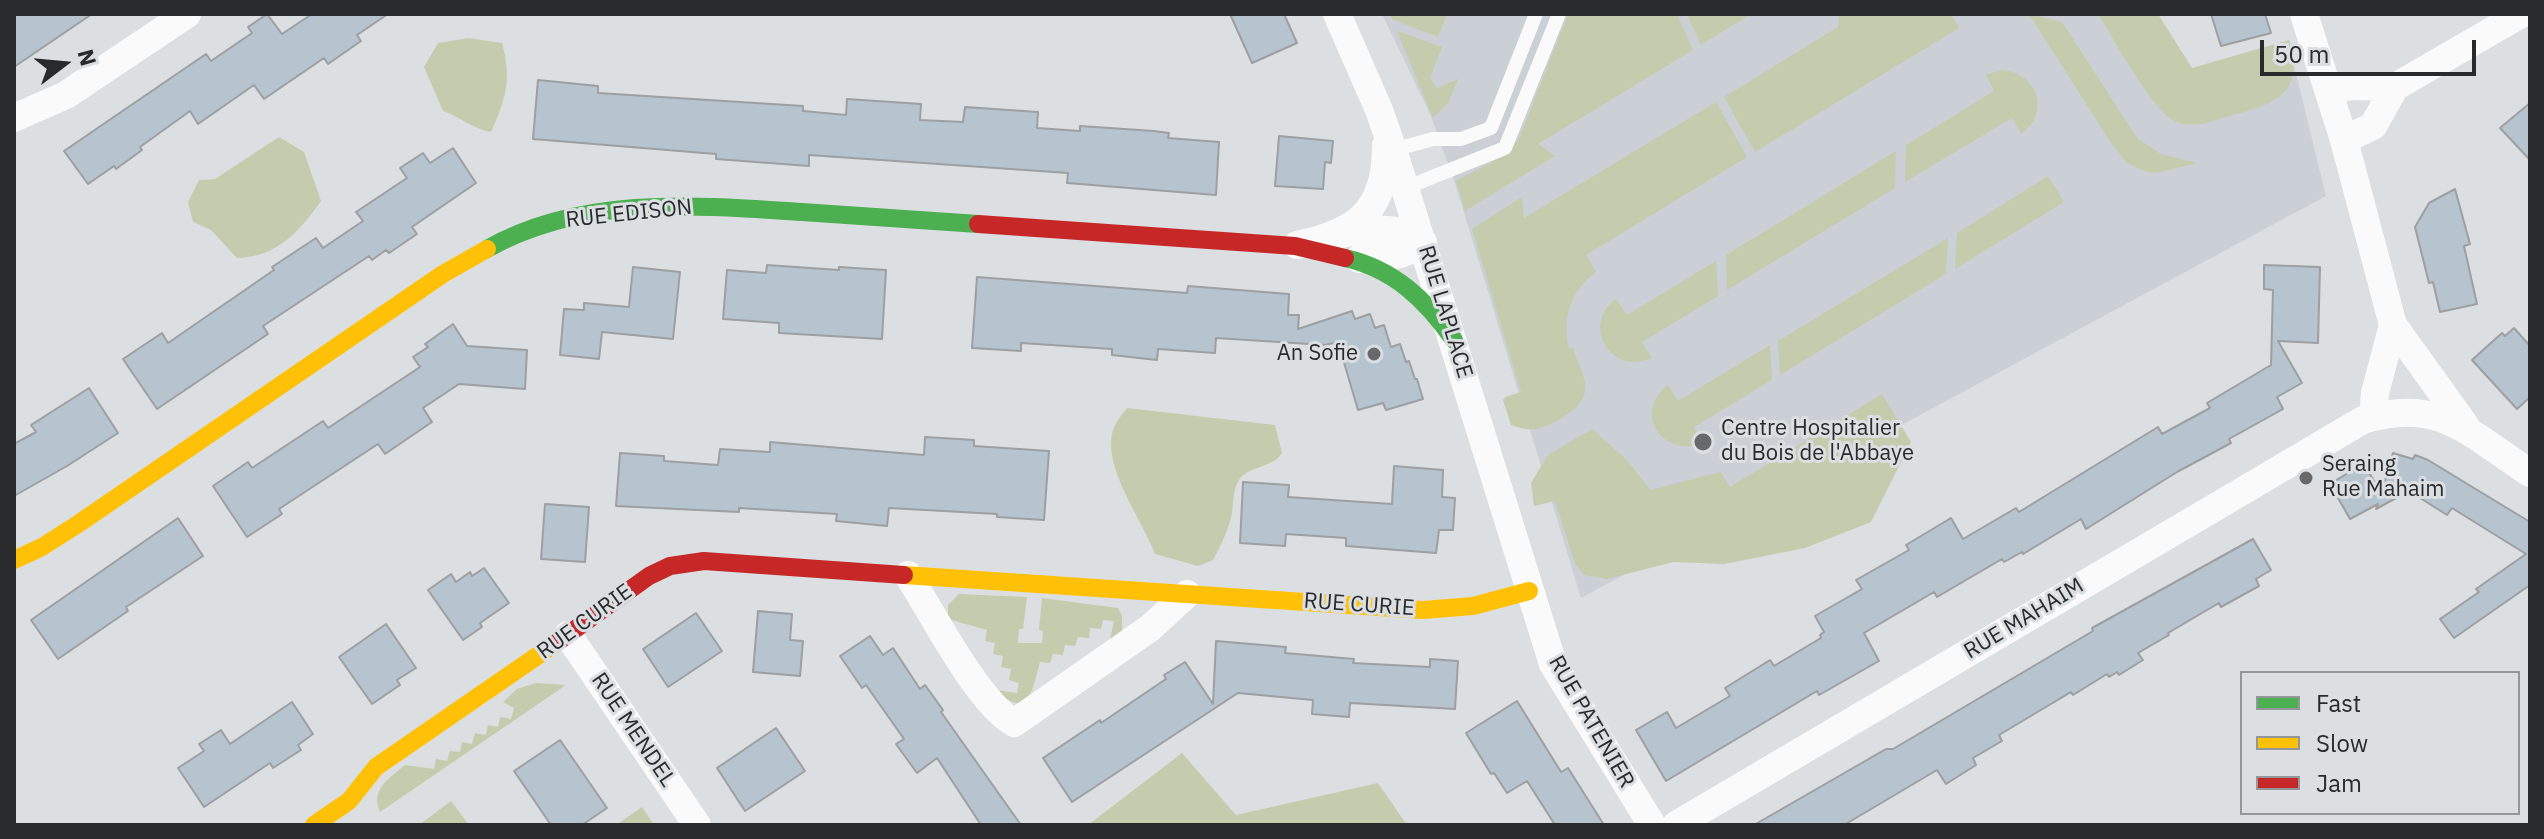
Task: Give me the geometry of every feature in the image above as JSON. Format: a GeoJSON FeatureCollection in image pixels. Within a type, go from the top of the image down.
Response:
{"type":"FeatureCollection","features":[{"type":"Feature","properties":{"kind":"street"},"geometry":{"type":"LineString","coordinates":[[14,118],[75,89],[187,14]]}},
{"type":"Feature","properties":{"kind":"street","name":"RUE LAPLACE"},"geometry":{"type":"LineString","coordinates":[[1337,14],[1389,140],[1423,242],[1532,604]]}},
{"type":"Feature","properties":{"kind":"street","name":"RUE MAHAIM"},"geometry":{"type":"LineString","coordinates":[[2304,14],[2344,140],[2393,325],[2471,433]]}},
{"type":"Feature","properties":{"kind":"street"},"geometry":{"type":"LineString","coordinates":[[2344,140],[2373,126],[2395,87],[2521,14]]}},
{"type":"Feature","properties":{"kind":"street"},"geometry":{"type":"LineString","coordinates":[[2328,90],[2354,86],[2395,87]]}},
{"type":"Feature","properties":{"kind":"street","name":"RUE EDISON"},"geometry":{"type":"LineString","coordinates":[[14,560],[78,524],[443,274],[515,233],[551,222],[666,205],[711,206],[1295,246],[1345,246],[1376,200],[1389,140]]}},
{"type":"Feature","properties":{"kind":"street"},"geometry":{"type":"LineString","coordinates":[[1345,246],[1389,257],[1407,252],[1423,242]]}},
{"type":"Feature","properties":{"kind":"street"},"geometry":{"type":"LineString","coordinates":[[1345,246],[1408,286],[1438,317],[1454,340]]}},
{"type":"Feature","properties":{"kind":"street","name":"RUE MAHAIM"},"geometry":{"type":"LineString","coordinates":[[2373,417],[2375,393],[2393,325]]}},
{"type":"Feature","properties":{"kind":"street","name":"RUE MAHAIM"},"geometry":{"type":"LineString","coordinates":[[1676,825],[2333,436],[2373,417],[2410,411],[2432,413],[2450,420],[2530,473]]}},
{"type":"Feature","properties":{"kind":"street","name":"RUE CURIE"},"geometry":{"type":"LineString","coordinates":[[314,825],[349,801],[376,767],[649,576],[685,563],[704,561],[1423,610],[1532,604]]}},
{"type":"Feature","properties":{"kind":"street"},"geometry":{"type":"LineString","coordinates":[[908,575],[984,696],[1000,715],[1014,723],[1150,628],[1187,594]]}},
{"type":"Feature","properties":{"kind":"street","name":"RUE PATENIER"},"geometry":{"type":"LineString","coordinates":[[1532,604],[1553,664],[1566,689],[1652,825]]}},
{"type":"Feature","properties":{"kind":"street","name":"RUE MENDEL"},"geometry":{"type":"LineString","coordinates":[[568,635],[697,825]]}},
{"type":"Feature","properties":{"kind":"lane"},"geometry":{"type":"LineString","coordinates":[[1389,140],[1461,139],[1491,128],[1536,14]]}},
{"type":"Feature","properties":{"kind":"lane"},"geometry":{"type":"LineString","coordinates":[[1405,188],[1505,148],[1559,14]]}},
{"type":"Feature","properties":{"kind":"shaded area","name":"Centre Hospitalier du Bois de l'Abbaye"},"geometry":{"type":"Polygon","coordinates":[[[1382,14],[2154,14],[2190,70],[2288,41],[2326,196],[1581,598],[1455,183],[1430,114],[1382,14]]]}},
{"type":"Feature","properties":{"kind":"green space"},"geometry":{"type":"Polygon","coordinates":[[[1390,14],[1447,14],[1438,37],[1392,19],[1390,14]]]}},
{"type":"Feature","properties":{"kind":"green space"},"geometry":{"type":"Polygon","coordinates":[[[1568,14],[1677,14],[1693,50],[1538,144],[1555,156],[1465,211],[1456,181],[1505,155],[1519,139],[1568,14]]]}},
{"type":"Feature","properties":{"kind":"green space"},"geometry":{"type":"Polygon","coordinates":[[[1687,14],[1751,14],[1701,45],[1687,14]]]}},
{"type":"Feature","properties":{"kind":"green space"},"geometry":{"type":"Polygon","coordinates":[[[1839,14],[1951,14],[1959,28],[1755,152],[1724,97],[1838,27],[1839,14]]]}},
{"type":"Feature","properties":{"kind":"green space"},"geometry":{"type":"Polygon","coordinates":[[[2029,14],[2062,22],[2138,139],[2161,154],[2197,163],[2157,173],[2127,163],[2029,14]]]}},
{"type":"Feature","properties":{"kind":"green space"},"geometry":{"type":"Polygon","coordinates":[[[2098,14],[2158,14],[2192,68],[2289,40],[2293,74],[2289,86],[2281,95],[2258,108],[2200,124],[2180,123],[2154,102],[2098,14]]]}},
{"type":"Feature","properties":{"kind":"green space"},"geometry":{"type":"Polygon","coordinates":[[[1397,31],[1442,47],[1430,78],[1437,88],[1458,79],[1448,103],[1433,118],[1397,31]]]}},
{"type":"Feature","properties":{"kind":"green space"},"geometry":{"type":"Polygon","coordinates":[[[468,38],[502,43],[507,67],[506,88],[491,132],[443,111],[424,67],[438,43],[468,38]]]}},
{"type":"Feature","properties":{"kind":"green space"},"geometry":{"type":"Polygon","coordinates":[[[2000,70],[2013,72],[2031,85],[2038,105],[2031,125],[2021,134],[2012,118],[1905,182],[1906,145],[1994,91],[1986,75],[2000,70]]]}},
{"type":"Feature","properties":{"kind":"green space"},"geometry":{"type":"Polygon","coordinates":[[[1716,102],[1747,157],[1586,255],[1596,272],[1574,297],[1567,327],[1569,349],[1573,348],[1585,380],[1583,398],[1566,416],[1543,427],[1529,429],[1511,425],[1503,400],[1521,392],[1472,229],[1522,197],[1524,218],[1716,102]]]}},
{"type":"Feature","properties":{"kind":"green space"},"geometry":{"type":"Polygon","coordinates":[[[279,137],[304,152],[321,201],[296,232],[276,247],[264,253],[237,258],[211,230],[193,222],[188,202],[199,180],[215,179],[279,137]]]}},
{"type":"Feature","properties":{"kind":"green space"},"geometry":{"type":"Polygon","coordinates":[[[1896,151],[1895,188],[1727,290],[1726,255],[1896,151]]]}},
{"type":"Feature","properties":{"kind":"green space"},"geometry":{"type":"Polygon","coordinates":[[[2048,176],[2064,202],[1955,269],[1957,233],[2048,176]]]}},
{"type":"Feature","properties":{"kind":"green space"},"geometry":{"type":"Polygon","coordinates":[[[1948,238],[1946,274],[1780,375],[1778,341],[1948,238]]]}},
{"type":"Feature","properties":{"kind":"green space"},"geometry":{"type":"Polygon","coordinates":[[[1716,261],[1718,296],[1642,342],[1652,358],[1637,362],[1624,360],[1605,345],[1601,321],[1606,309],[1616,299],[1627,315],[1716,261]]]}},
{"type":"Feature","properties":{"kind":"green space"},"geometry":{"type":"Polygon","coordinates":[[[1770,345],[1772,380],[1694,427],[1704,443],[1689,446],[1676,444],[1665,439],[1657,430],[1652,419],[1653,408],[1657,396],[1668,385],[1678,401],[1770,345]]]}},
{"type":"Feature","properties":{"kind":"green space"},"geometry":{"type":"Polygon","coordinates":[[[1882,394],[1911,442],[1871,522],[1805,548],[1724,564],[1673,562],[1607,579],[1584,575],[1575,564],[1555,501],[1534,506],[1531,483],[1548,455],[1592,429],[1627,460],[1650,490],[1721,472],[1730,487],[1882,394]]]}},
{"type":"Feature","properties":{"kind":"green space"},"geometry":{"type":"Polygon","coordinates":[[[1127,408],[1275,425],[1282,453],[1239,480],[1229,524],[1213,560],[1198,566],[1155,554],[1121,484],[1112,456],[1112,432],[1127,408]]]}},
{"type":"Feature","properties":{"kind":"green space"},"geometry":{"type":"Polygon","coordinates":[[[959,594],[1027,597],[1018,643],[1042,643],[1043,631],[1039,630],[1042,598],[1118,608],[1122,615],[1122,631],[1109,644],[1114,621],[1103,620],[1101,629],[1090,628],[1089,638],[1078,637],[1075,646],[1065,645],[1063,655],[1053,654],[1050,663],[1040,662],[1031,692],[1022,702],[1016,703],[996,690],[1017,693],[1019,683],[1009,680],[1011,669],[1001,667],[1003,656],[993,654],[995,643],[985,641],[987,630],[948,619],[948,605],[959,594]]]}},
{"type":"Feature","properties":{"kind":"green space"},"geometry":{"type":"Polygon","coordinates":[[[536,683],[566,685],[380,812],[379,791],[405,765],[434,769],[436,759],[447,761],[450,751],[460,752],[462,742],[472,744],[475,733],[486,735],[488,725],[498,727],[500,717],[511,719],[514,708],[503,702],[517,689],[536,683]]]}},
{"type":"Feature","properties":{"kind":"green space"},"geometry":{"type":"Polygon","coordinates":[[[1182,753],[1236,815],[1378,783],[1407,825],[1088,825],[1182,753]]]}},
{"type":"Feature","properties":{"kind":"green space"},"geometry":{"type":"Polygon","coordinates":[[[451,801],[469,825],[419,825],[451,801]]]}},
{"type":"Feature","properties":{"kind":"green space"},"geometry":{"type":"Polygon","coordinates":[[[642,807],[654,825],[616,825],[642,807]]]}},
{"type":"Feature","properties":{"kind":"building"},"geometry":{"type":"Polygon","coordinates":[[[14,14],[92,14],[14,67],[14,14]]]}},
{"type":"Feature","properties":{"kind":"building"},"geometry":{"type":"Polygon","coordinates":[[[267,14],[282,34],[312,14],[388,14],[357,35],[361,41],[328,64],[324,58],[264,99],[254,85],[198,124],[190,111],[140,147],[142,150],[116,169],[114,166],[88,184],[64,151],[206,54],[211,61],[252,33],[248,27],[267,14]]]}},
{"type":"Feature","properties":{"kind":"building"},"geometry":{"type":"Polygon","coordinates":[[[1230,14],[1284,14],[1297,43],[1252,63],[1230,14]]]}},
{"type":"Feature","properties":{"kind":"building"},"geometry":{"type":"Polygon","coordinates":[[[2211,14],[2265,14],[2271,33],[2221,46],[2211,14]]]}},
{"type":"Feature","properties":{"kind":"building"},"geometry":{"type":"Polygon","coordinates":[[[538,80],[598,86],[598,93],[803,106],[803,111],[846,115],[847,99],[921,104],[920,120],[963,122],[965,107],[1038,112],[1037,128],[1080,131],[1080,126],[1169,133],[1168,138],[1219,142],[1216,195],[1067,183],[1068,173],[809,155],[809,166],[716,159],[716,154],[533,139],[538,80]]]}},
{"type":"Feature","properties":{"kind":"building"},"geometry":{"type":"Polygon","coordinates":[[[2530,103],[2530,160],[2500,128],[2530,103]]]}},
{"type":"Feature","properties":{"kind":"building"},"geometry":{"type":"Polygon","coordinates":[[[1279,136],[1333,141],[1331,163],[1325,162],[1323,189],[1275,186],[1279,136]]]}},
{"type":"Feature","properties":{"kind":"building"},"geometry":{"type":"Polygon","coordinates":[[[453,148],[476,183],[412,227],[417,234],[389,253],[386,250],[372,260],[369,256],[263,326],[268,334],[157,409],[123,359],[162,333],[168,343],[316,238],[323,248],[363,221],[356,212],[407,178],[400,168],[423,153],[430,163],[453,148]]]}},
{"type":"Feature","properties":{"kind":"building"},"geometry":{"type":"Polygon","coordinates":[[[2455,189],[2470,244],[2464,246],[2477,304],[2440,312],[2415,227],[2429,203],[2455,189]]]}},
{"type":"Feature","properties":{"kind":"building"},"geometry":{"type":"Polygon","coordinates":[[[767,265],[886,270],[882,339],[779,333],[779,323],[723,319],[727,270],[766,273],[767,265]]]}},
{"type":"Feature","properties":{"kind":"building"},"geometry":{"type":"Polygon","coordinates":[[[2264,265],[2320,267],[2318,343],[2278,341],[2302,383],[2277,397],[2283,409],[2229,439],[2231,443],[2177,472],[2086,529],[2081,519],[2023,554],[2004,562],[2002,559],[1937,597],[1934,592],[1864,633],[1879,661],[1819,695],[1817,691],[1666,781],[1636,730],[1667,712],[1676,728],[1730,696],[1725,688],[1770,660],[1774,666],[1821,638],[1824,632],[1815,616],[1862,589],[1856,580],[1909,550],[1906,545],[1951,518],[1963,539],[2016,508],[2019,512],[2158,427],[2162,434],[2210,408],[2207,403],[2271,365],[2273,290],[2264,289],[2264,265]]]}},
{"type":"Feature","properties":{"kind":"building"},"geometry":{"type":"Polygon","coordinates":[[[633,267],[680,272],[673,339],[602,332],[599,359],[560,355],[564,309],[584,310],[584,303],[629,307],[633,267]]]}},
{"type":"Feature","properties":{"kind":"building"},"geometry":{"type":"Polygon","coordinates":[[[977,277],[1187,293],[1188,286],[1289,294],[1288,315],[1299,315],[1298,329],[1352,311],[1355,319],[1370,314],[1375,328],[1384,325],[1391,347],[1400,344],[1423,399],[1386,410],[1383,403],[1358,410],[1338,342],[1325,345],[1216,338],[1215,353],[1158,349],[1157,360],[1112,355],[1112,349],[1021,343],[1021,351],[972,348],[977,277]]]}},
{"type":"Feature","properties":{"kind":"building"},"geometry":{"type":"Polygon","coordinates":[[[453,324],[467,346],[527,350],[525,389],[459,384],[423,408],[432,422],[385,454],[378,444],[279,509],[282,514],[247,537],[213,486],[248,462],[252,468],[323,421],[328,428],[420,367],[413,357],[453,324]]]}},
{"type":"Feature","properties":{"kind":"building"},"geometry":{"type":"Polygon","coordinates":[[[2514,328],[2530,346],[2530,397],[2517,409],[2472,360],[2502,333],[2505,336],[2514,328]]]}},
{"type":"Feature","properties":{"kind":"building"},"geometry":{"type":"Polygon","coordinates":[[[89,388],[118,433],[14,496],[14,444],[36,432],[31,425],[89,388]]]}},
{"type":"Feature","properties":{"kind":"building"},"geometry":{"type":"Polygon","coordinates":[[[925,437],[974,440],[974,446],[1049,451],[1044,520],[889,508],[887,526],[836,521],[837,514],[739,508],[739,512],[616,506],[620,453],[664,456],[664,461],[718,465],[720,449],[770,452],[770,442],[924,455],[925,437]]]}},
{"type":"Feature","properties":{"kind":"building"},"geometry":{"type":"Polygon","coordinates":[[[2393,453],[2428,460],[2530,522],[2530,585],[2454,638],[2440,619],[2526,554],[2452,508],[2447,515],[2409,491],[2350,519],[2330,484],[2364,463],[2381,494],[2393,453]]]}},
{"type":"Feature","properties":{"kind":"building"},"geometry":{"type":"Polygon","coordinates":[[[1394,466],[1443,470],[1442,497],[1455,498],[1453,530],[1439,530],[1436,553],[1346,546],[1346,538],[1286,534],[1285,546],[1240,543],[1243,482],[1289,485],[1288,497],[1392,504],[1394,466]]]}},
{"type":"Feature","properties":{"kind":"building"},"geometry":{"type":"Polygon","coordinates":[[[545,504],[589,507],[585,562],[541,559],[545,504]]]}},
{"type":"Feature","properties":{"kind":"building"},"geometry":{"type":"Polygon","coordinates":[[[178,518],[203,556],[126,607],[128,611],[58,659],[31,620],[178,518]]]}},
{"type":"Feature","properties":{"kind":"building"},"geometry":{"type":"Polygon","coordinates":[[[2253,539],[2271,570],[2256,579],[2259,586],[2221,607],[2219,603],[2168,633],[2138,653],[2143,660],[2119,675],[2117,672],[2109,677],[2107,674],[2073,695],[2071,692],[1999,735],[2002,741],[1973,758],[1976,765],[1946,784],[1937,770],[1844,825],[1754,825],[1886,749],[1893,749],[2093,631],[2092,628],[2253,539]]]}},
{"type":"Feature","properties":{"kind":"building"},"geometry":{"type":"Polygon","coordinates":[[[484,568],[509,603],[480,623],[482,627],[463,640],[428,590],[451,574],[456,582],[470,572],[472,576],[484,568]]]}},
{"type":"Feature","properties":{"kind":"building"},"geometry":{"type":"Polygon","coordinates":[[[758,611],[792,614],[790,640],[803,641],[800,676],[753,672],[758,611]]]}},
{"type":"Feature","properties":{"kind":"building"},"geometry":{"type":"Polygon","coordinates":[[[696,613],[722,651],[668,687],[643,649],[696,613]]]}},
{"type":"Feature","properties":{"kind":"building"},"geometry":{"type":"Polygon","coordinates":[[[386,624],[416,668],[397,680],[400,685],[372,704],[339,657],[386,624]]]}},
{"type":"Feature","properties":{"kind":"building"},"geometry":{"type":"Polygon","coordinates":[[[870,636],[883,655],[893,648],[920,689],[925,685],[1021,825],[981,825],[937,758],[917,773],[896,744],[904,739],[866,685],[862,688],[840,656],[870,636]]]}},
{"type":"Feature","properties":{"kind":"building"},"geometry":{"type":"Polygon","coordinates":[[[1216,641],[1286,647],[1285,653],[1354,659],[1353,663],[1430,667],[1430,659],[1458,661],[1455,709],[1350,703],[1349,717],[1312,714],[1313,700],[1238,693],[1072,802],[1043,758],[1100,720],[1101,723],[1166,679],[1164,675],[1185,662],[1213,704],[1216,641]]]}},
{"type":"Feature","properties":{"kind":"building"},"geometry":{"type":"Polygon","coordinates":[[[1517,701],[1561,772],[1568,768],[1604,825],[1555,825],[1527,781],[1507,793],[1494,773],[1491,774],[1466,733],[1517,701]]]}},
{"type":"Feature","properties":{"kind":"building"},"geometry":{"type":"Polygon","coordinates":[[[292,702],[313,734],[298,745],[301,750],[273,768],[270,763],[204,807],[178,768],[204,751],[199,744],[221,730],[230,744],[292,702]]]}},
{"type":"Feature","properties":{"kind":"building"},"geometry":{"type":"Polygon","coordinates":[[[776,728],[805,771],[745,811],[717,768],[776,728]]]}},
{"type":"Feature","properties":{"kind":"building"},"geometry":{"type":"Polygon","coordinates":[[[560,740],[607,808],[582,825],[551,825],[514,771],[560,740]]]}},
{"type":"Feature","properties":{"kind":"traffic: fast"},"geometry":{"type":"LineString","coordinates":[[487,249],[562,219],[641,208],[722,207],[978,224]]}},
{"type":"Feature","properties":{"kind":"traffic: fast"},"geometry":{"type":"LineString","coordinates":[[1345,258],[1394,278],[1420,299],[1454,340]]}},
{"type":"Feature","properties":{"kind":"traffic: slow"},"geometry":{"type":"LineString","coordinates":[[14,560],[78,524],[443,274],[487,249]]}},
{"type":"Feature","properties":{"kind":"traffic: slow"},"geometry":{"type":"LineString","coordinates":[[904,575],[1423,610],[1473,606],[1529,591]]}},
{"type":"Feature","properties":{"kind":"traffic: slow"},"geometry":{"type":"LineString","coordinates":[[314,825],[349,801],[376,767],[556,643]]}},
{"type":"Feature","properties":{"kind":"traffic: jam"},"geometry":{"type":"LineString","coordinates":[[978,224],[1295,246],[1345,258]]}},
{"type":"Feature","properties":{"kind":"traffic: jam"},"geometry":{"type":"LineString","coordinates":[[556,643],[649,576],[670,566],[704,561],[904,575]]}},
{"type":"Feature","properties":{"kind":"place","name":"An Sofie"},"geometry":{"type":"Point","coordinates":[1374,354]}},
{"type":"Feature","properties":{"kind":"place","name":"Centre Hospitalier du Bois de l'Abbaye"},"geometry":{"type":"Point","coordinates":[1703,442]}},
{"type":"Feature","properties":{"kind":"place","name":"Seraing Rue Mahaim"},"geometry":{"type":"Point","coordinates":[2306,478]}}]}
